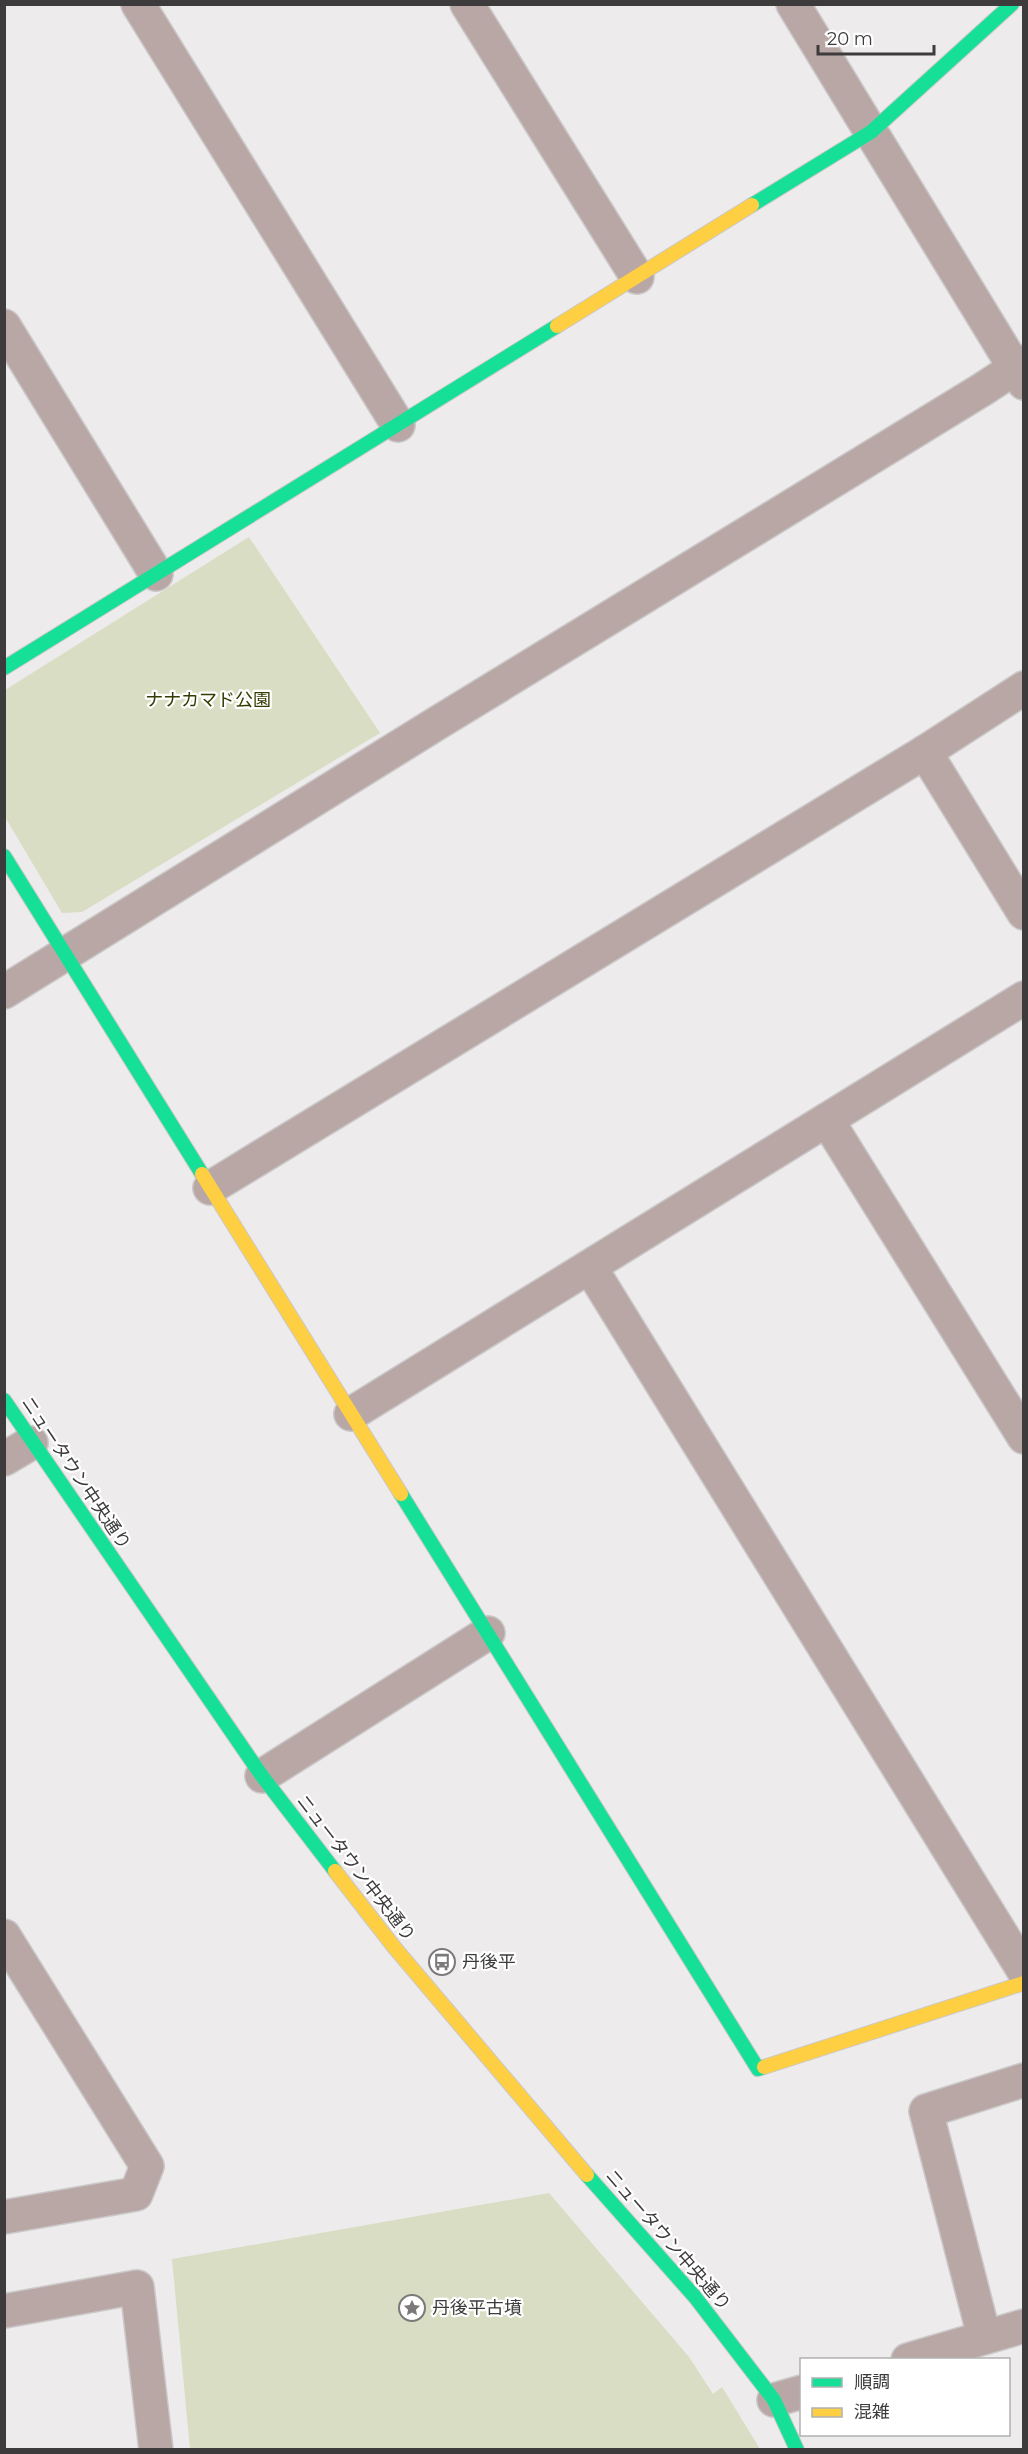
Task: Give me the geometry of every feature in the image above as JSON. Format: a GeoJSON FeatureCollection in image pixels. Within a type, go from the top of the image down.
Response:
{"type":"FeatureCollection","features":[{"type":"Feature","properties":{"kind":"street"},"geometry":{"type":"LineString","coordinates":[[138,4],[398,424]]}},
{"type":"Feature","properties":{"kind":"street"},"geometry":{"type":"LineString","coordinates":[[467,4],[637,277]]}},
{"type":"Feature","properties":{"kind":"street"},"geometry":{"type":"LineString","coordinates":[[4,992],[430,728],[1021,371],[793,4]]}},
{"type":"Feature","properties":{"kind":"street"},"geometry":{"type":"LineString","coordinates":[[4,668],[871,132],[1012,4]]}},
{"type":"Feature","properties":{"kind":"street"},"geometry":{"type":"LineString","coordinates":[[4,327],[156,574]]}},
{"type":"Feature","properties":{"kind":"street"},"geometry":{"type":"LineString","coordinates":[[210,1188],[925,752],[1023,688]]}},
{"type":"Feature","properties":{"kind":"street"},"geometry":{"type":"LineString","coordinates":[[925,752],[1023,913]]}},
{"type":"Feature","properties":{"kind":"street"},"geometry":{"type":"LineString","coordinates":[[4,856],[758,2069],[1023,1983]]}},
{"type":"Feature","properties":{"kind":"street"},"geometry":{"type":"LineString","coordinates":[[351,1414],[1023,998]]}},
{"type":"Feature","properties":{"kind":"street"},"geometry":{"type":"LineString","coordinates":[[827,1120],[1023,1437]]}},
{"type":"Feature","properties":{"kind":"street"},"geometry":{"type":"LineString","coordinates":[[590,1267],[1023,1971]]}},
{"type":"Feature","properties":{"kind":"street","name":"ニュータウン中央通り"},"geometry":{"type":"LineString","coordinates":[[4,1400],[18,1451],[262,1776],[394,1947],[576,2162],[695,2297],[788,2396],[797,2450]]}},
{"type":"Feature","properties":{"kind":"street"},"geometry":{"type":"LineString","coordinates":[[262,1776],[488,1633]]}},
{"type":"Feature","properties":{"kind":"street"},"geometry":{"type":"LineString","coordinates":[[4,1936],[147,2166],[136,2194],[4,2217]]}},
{"type":"Feature","properties":{"kind":"street"},"geometry":{"type":"LineString","coordinates":[[984,2336],[926,2111],[1023,2080]]}},
{"type":"Feature","properties":{"kind":"street"},"geometry":{"type":"LineString","coordinates":[[4,2311],[137,2287],[156,2450]]}},
{"type":"Feature","properties":{"kind":"street"},"geometry":{"type":"LineString","coordinates":[[914,2358],[1023,2326]]}},
{"type":"Feature","properties":{"kind":"green space","name":"ナナカマド公園"},"geometry":{"type":"Polygon","coordinates":[[[249,537],[380,733],[82,912],[62,913],[5,817],[5,690],[249,537]]]}},
{"type":"Feature","properties":{"kind":"green space","name":"丹後平古墳"},"geometry":{"type":"Polygon","coordinates":[[[549,2193],[689,2357],[713,2394],[722,2387],[760,2449],[190,2449],[172,2259],[549,2193]]]}},
{"type":"Feature","properties":{"kind":"traffic: fast"},"geometry":{"type":"LineString","coordinates":[[752,205],[871,132],[1012,4]]}},
{"type":"Feature","properties":{"kind":"traffic: fast"},"geometry":{"type":"LineString","coordinates":[[4,668],[557,326]]}},
{"type":"Feature","properties":{"kind":"traffic: fast"},"geometry":{"type":"LineString","coordinates":[[4,856],[202,1174]]}},
{"type":"Feature","properties":{"kind":"traffic: fast"},"geometry":{"type":"LineString","coordinates":[[4,1400],[262,1776],[335,1871]]}},
{"type":"Feature","properties":{"kind":"traffic: fast"},"geometry":{"type":"LineString","coordinates":[[401,1494],[758,2069],[764,2067]]}},
{"type":"Feature","properties":{"kind":"traffic: fast"},"geometry":{"type":"LineString","coordinates":[[587,2175],[695,2297],[774,2400],[797,2450]]}},
{"type":"Feature","properties":{"kind":"traffic: slow"},"geometry":{"type":"LineString","coordinates":[[557,326],[752,205]]}},
{"type":"Feature","properties":{"kind":"traffic: slow"},"geometry":{"type":"LineString","coordinates":[[202,1174],[401,1494]]}},
{"type":"Feature","properties":{"kind":"traffic: slow"},"geometry":{"type":"LineString","coordinates":[[335,1871],[394,1947],[587,2175]]}},
{"type":"Feature","properties":{"kind":"traffic: slow"},"geometry":{"type":"LineString","coordinates":[[764,2067],[1024,1983]]}},
{"type":"Feature","properties":{"kind":"place","name":"丹後平"},"geometry":{"type":"Point","coordinates":[442,1962]}},
{"type":"Feature","properties":{"kind":"place","name":"丹後平古墳"},"geometry":{"type":"Point","coordinates":[412,2308]}}]}
